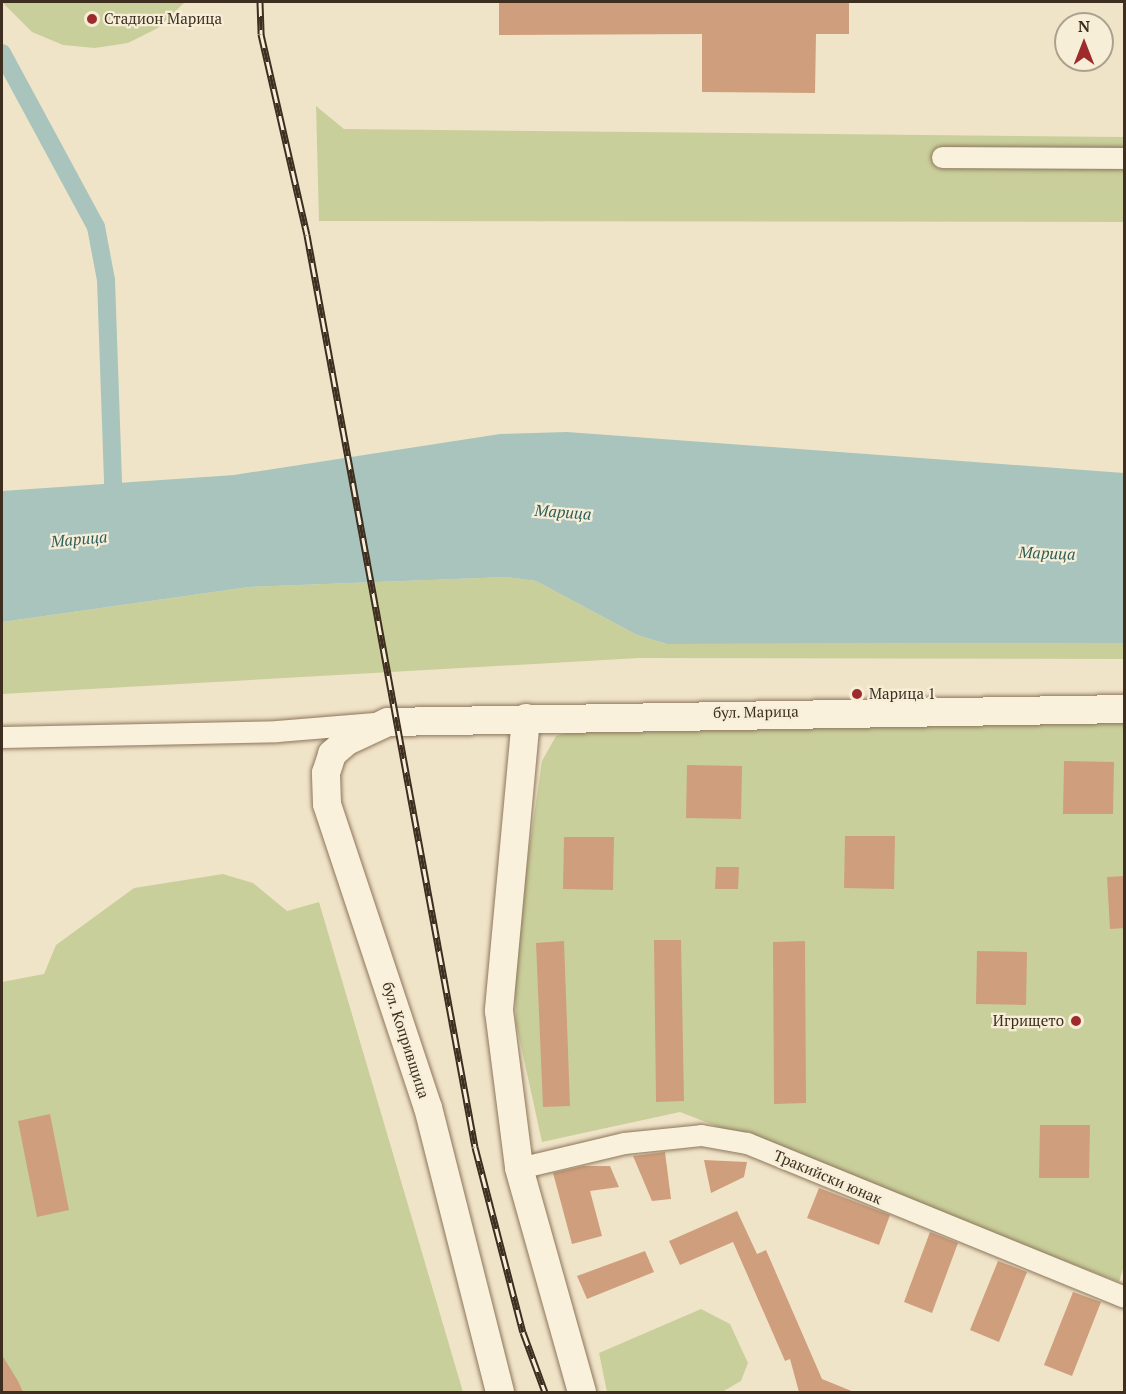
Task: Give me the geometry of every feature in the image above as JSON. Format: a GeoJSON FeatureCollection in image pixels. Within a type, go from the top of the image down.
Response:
{"type":"FeatureCollection","features":[{"type":"Feature","properties":{"kind":"main road","name":"бул. Марица"},"geometry":{"type":"LineString","coordinates":[[388,722],[1125,709]]}},
{"type":"Feature","properties":{"kind":"main road"},"geometry":{"type":"LineString","coordinates":[[526,718],[499,1011],[519,1168],[582,1392]]}},
{"type":"Feature","properties":{"kind":"main road","name":"бул. Копривщица"},"geometry":{"type":"LineString","coordinates":[[388,722],[347,741],[332,754],[326,773],[327,804],[428,1108],[500,1392]]}},
{"type":"Feature","properties":{"kind":"street"},"geometry":{"type":"LineString","coordinates":[[942,157],[1125,158]]}},
{"type":"Feature","properties":{"kind":"street"},"geometry":{"type":"LineString","coordinates":[[2,736],[278,731],[388,722]]}},
{"type":"Feature","properties":{"kind":"street","name":"Тракийски юнак"},"geometry":{"type":"LineString","coordinates":[[519,1168],[624,1143],[701,1135],[747,1143],[1125,1297]]}},
{"type":"Feature","properties":{"kind":"green space","name":"Стадион Марица"},"geometry":{"type":"Polygon","coordinates":[[[2,2],[185,2],[158,28],[128,43],[95,48],[63,45],[32,32],[2,2]]]}},
{"type":"Feature","properties":{"kind":"green space"},"geometry":{"type":"Polygon","coordinates":[[[316,106],[344,129],[1124,137],[1124,222],[319,221],[316,106]]]}},
{"type":"Feature","properties":{"kind":"green space"},"geometry":{"type":"Polygon","coordinates":[[[507,577],[536,581],[637,635],[667,644],[1124,643],[1124,659],[640,658],[2,694],[2,622],[249,587],[507,577]]]}},
{"type":"Feature","properties":{"kind":"green space"},"geometry":{"type":"Polygon","coordinates":[[[1124,721],[1124,1266],[1119,1282],[680,1112],[542,1142],[516,1023],[514,952],[542,761],[556,736],[591,726],[1124,721]]]}},
{"type":"Feature","properties":{"kind":"green space"},"geometry":{"type":"Polygon","coordinates":[[[223,874],[253,883],[287,911],[319,902],[463,1392],[2,1392],[2,982],[44,974],[56,945],[134,888],[223,874]]]}},
{"type":"Feature","properties":{"kind":"green space"},"geometry":{"type":"Polygon","coordinates":[[[701,1309],[730,1324],[748,1363],[741,1381],[722,1392],[607,1392],[599,1353],[701,1309]]]}},
{"type":"Feature","properties":{"kind":"water","name":"Марица"},"geometry":{"type":"Polygon","coordinates":[[[567,432],[1124,473],[1124,643],[667,644],[637,635],[536,581],[507,577],[249,587],[2,622],[2,491],[234,475],[500,434],[567,432]]]}},
{"type":"Feature","properties":{"kind":"building"},"geometry":{"type":"Polygon","coordinates":[[[499,2],[849,2],[849,34],[816,34],[815,93],[702,92],[702,34],[499,35],[499,2]]]}},
{"type":"Feature","properties":{"kind":"building"},"geometry":{"type":"Polygon","coordinates":[[[1064,761],[1114,762],[1113,814],[1063,814],[1064,761]]]}},
{"type":"Feature","properties":{"kind":"building"},"geometry":{"type":"Polygon","coordinates":[[[687,765],[742,766],[741,819],[686,818],[687,765]]]}},
{"type":"Feature","properties":{"kind":"building"},"geometry":{"type":"Polygon","coordinates":[[[845,836],[895,836],[894,889],[844,888],[845,836]]]}},
{"type":"Feature","properties":{"kind":"building"},"geometry":{"type":"Polygon","coordinates":[[[564,837],[614,837],[613,890],[563,889],[564,837]]]}},
{"type":"Feature","properties":{"kind":"building"},"geometry":{"type":"Polygon","coordinates":[[[716,867],[739,867],[738,889],[715,889],[716,867]]]}},
{"type":"Feature","properties":{"kind":"building"},"geometry":{"type":"Polygon","coordinates":[[[1125,876],[1125,928],[1110,929],[1107,877],[1125,876]]]}},
{"type":"Feature","properties":{"kind":"building"},"geometry":{"type":"Polygon","coordinates":[[[654,940],[681,940],[684,1101],[656,1102],[654,940]]]}},
{"type":"Feature","properties":{"kind":"building"},"geometry":{"type":"Polygon","coordinates":[[[564,941],[570,1106],[543,1107],[536,943],[564,941]]]}},
{"type":"Feature","properties":{"kind":"building"},"geometry":{"type":"Polygon","coordinates":[[[805,941],[806,1103],[774,1104],[773,942],[805,941]]]}},
{"type":"Feature","properties":{"kind":"building"},"geometry":{"type":"Polygon","coordinates":[[[977,951],[1027,952],[1026,1005],[976,1004],[977,951]]]}},
{"type":"Feature","properties":{"kind":"building"},"geometry":{"type":"Polygon","coordinates":[[[50,1114],[69,1210],[37,1217],[18,1121],[50,1114]]]}},
{"type":"Feature","properties":{"kind":"building"},"geometry":{"type":"Polygon","coordinates":[[[1040,1125],[1090,1125],[1089,1178],[1039,1178],[1040,1125]]]}},
{"type":"Feature","properties":{"kind":"building"},"geometry":{"type":"Polygon","coordinates":[[[665,1152],[671,1199],[652,1201],[633,1156],[665,1152]]]}},
{"type":"Feature","properties":{"kind":"building"},"geometry":{"type":"Polygon","coordinates":[[[704,1160],[747,1162],[744,1177],[711,1193],[704,1160]]]}},
{"type":"Feature","properties":{"kind":"building"},"geometry":{"type":"Polygon","coordinates":[[[583,1166],[610,1166],[619,1187],[590,1191],[602,1236],[572,1244],[553,1173],[583,1166]]]}},
{"type":"Feature","properties":{"kind":"building"},"geometry":{"type":"Polygon","coordinates":[[[819,1188],[890,1215],[879,1245],[807,1218],[819,1188]]]}},
{"type":"Feature","properties":{"kind":"building"},"geometry":{"type":"Polygon","coordinates":[[[737,1211],[757,1254],[766,1250],[822,1379],[854,1392],[799,1392],[790,1359],[785,1361],[733,1242],[680,1265],[669,1241],[737,1211]]]}},
{"type":"Feature","properties":{"kind":"building"},"geometry":{"type":"Polygon","coordinates":[[[930,1232],[958,1243],[932,1313],[904,1302],[930,1232]]]}},
{"type":"Feature","properties":{"kind":"building"},"geometry":{"type":"Polygon","coordinates":[[[645,1251],[654,1272],[587,1299],[577,1276],[645,1251]]]}},
{"type":"Feature","properties":{"kind":"building"},"geometry":{"type":"Polygon","coordinates":[[[998,1261],[1027,1272],[999,1342],[970,1330],[998,1261]]]}},
{"type":"Feature","properties":{"kind":"building"},"geometry":{"type":"Polygon","coordinates":[[[1073,1292],[1101,1302],[1072,1376],[1044,1365],[1073,1292]]]}},
{"type":"Feature","properties":{"kind":"building"},"geometry":{"type":"Polygon","coordinates":[[[2,1355],[18,1381],[23,1392],[2,1392],[2,1355]]]}},
{"type":"Feature","properties":{"kind":"waterway"},"geometry":{"type":"LineString","coordinates":[[2,53],[96,227],[106,280],[114,512]]}},
{"type":"Feature","properties":{"kind":"railway"},"geometry":{"type":"LineString","coordinates":[[260,2],[261,34],[307,235],[475,1147],[523,1332],[545,1392]]}},
{"type":"Feature","properties":{"kind":"place","name":"Стадион Марица"},"geometry":{"type":"Point","coordinates":[92,19]}},
{"type":"Feature","properties":{"kind":"place","name":"Марица 1"},"geometry":{"type":"Point","coordinates":[857,694]}},
{"type":"Feature","properties":{"kind":"place","name":"Игрището"},"geometry":{"type":"Point","coordinates":[1076,1021]}}]}
